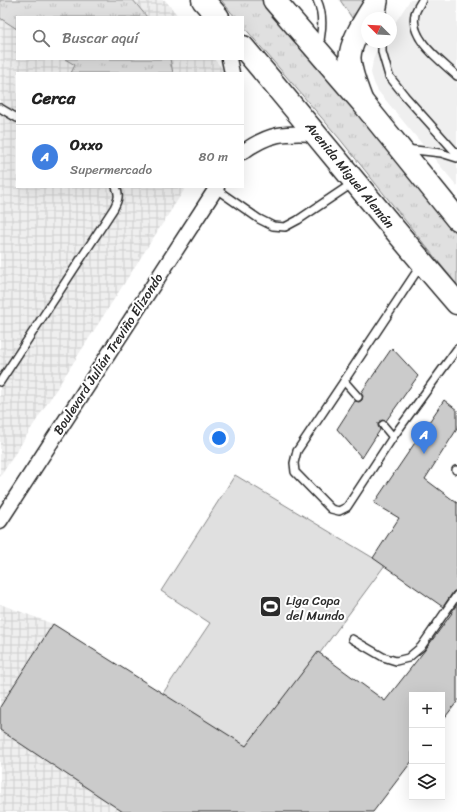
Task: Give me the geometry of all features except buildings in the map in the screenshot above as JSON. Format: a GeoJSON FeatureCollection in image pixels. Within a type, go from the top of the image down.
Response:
{"type":"FeatureCollection","features":[{"type":"Feature","properties":{"kind":"highway"},"geometry":{"type":"LineString","coordinates":[[203,0],[217,16]]}},
{"type":"Feature","properties":{"kind":"highway"},"geometry":{"type":"LineString","coordinates":[[274,0],[363,103],[457,219]]}},
{"type":"Feature","properties":{"kind":"highway","name":"Avenida Miguel Alemán"},"geometry":{"type":"LineString","coordinates":[[244,48],[354,182],[457,303]]}},
{"type":"Feature","properties":{"kind":"main road"},"geometry":{"type":"LineString","coordinates":[[363,103],[353,78],[350,58],[355,38],[377,0]]}},
{"type":"Feature","properties":{"kind":"street"},"geometry":{"type":"LineString","coordinates":[[229,60],[232,72]]}},
{"type":"Feature","properties":{"kind":"street"},"geometry":{"type":"LineString","coordinates":[[244,151],[253,144],[266,138],[281,134],[296,132],[316,134]]}},
{"type":"Feature","properties":{"kind":"street","name":"Boulevard Julián Treviño Elizondo"},"geometry":{"type":"LineString","coordinates":[[0,521],[216,188]]}},
{"type":"Feature","properties":{"kind":"lane"},"geometry":{"type":"LineString","coordinates":[[317,0],[321,8],[322,28],[318,52]]}},
{"type":"Feature","properties":{"kind":"lane"},"geometry":{"type":"LineString","coordinates":[[382,12],[384,0]]}},
{"type":"Feature","properties":{"kind":"lane"},"geometry":{"type":"LineString","coordinates":[[422,0],[415,14],[415,31],[422,43],[457,76]]}},
{"type":"Feature","properties":{"kind":"lane"},"geometry":{"type":"LineString","coordinates":[[382,48],[389,76],[457,154]]}},
{"type":"Feature","properties":{"kind":"lane"},"geometry":{"type":"LineString","coordinates":[[0,108],[16,117]]}},
{"type":"Feature","properties":{"kind":"lane"},"geometry":{"type":"LineString","coordinates":[[400,148],[424,150],[457,158]]}},
{"type":"Feature","properties":{"kind":"lane"},"geometry":{"type":"LineString","coordinates":[[216,188],[260,219],[273,226],[285,227],[298,220],[354,182]]}},
{"type":"Feature","properties":{"kind":"lane"},"geometry":{"type":"LineString","coordinates":[[0,382],[114,208],[118,200],[116,188]]}},
{"type":"Feature","properties":{"kind":"lane"},"geometry":{"type":"LineString","coordinates":[[422,263],[297,451],[294,463],[295,472],[331,508],[339,511],[347,507],[393,437],[457,349]]}},
{"type":"Feature","properties":{"kind":"lane"},"geometry":{"type":"LineString","coordinates":[[344,381],[358,397]]}},
{"type":"Feature","properties":{"kind":"lane"},"geometry":{"type":"LineString","coordinates":[[383,425],[393,437]]}},
{"type":"Feature","properties":{"kind":"lane"},"geometry":{"type":"LineString","coordinates":[[352,639],[383,658],[396,661],[408,658],[421,646],[457,595]]}},
{"type":"Feature","properties":{"kind":"shaded area"},"geometry":{"type":"Polygon","coordinates":[[[0,0],[165,0],[178,16],[16,16],[16,60],[215,60],[225,72],[16,72],[16,188],[185,188],[0,477],[0,0]]]}},
{"type":"Feature","properties":{"kind":"shaded area"},"geometry":{"type":"Polygon","coordinates":[[[410,0],[457,0],[457,186],[378,91],[374,83],[371,73],[376,51],[378,48],[397,48],[397,20],[410,0]]]}},
{"type":"Feature","properties":{"kind":"shaded area"},"geometry":{"type":"Polygon","coordinates":[[[0,604],[53,624],[351,812],[0,812],[0,604]]]}},
{"type":"Feature","properties":{"kind":"green space"},"geometry":{"type":"Polygon","coordinates":[[[0,0],[133,0],[146,16],[16,16],[16,28],[0,18],[0,0]]]}},
{"type":"Feature","properties":{"kind":"green space"},"geometry":{"type":"Polygon","coordinates":[[[221,0],[262,0],[313,58],[457,234],[457,285],[339,138],[244,27],[244,16],[234,16],[221,0]]]}},
{"type":"Feature","properties":{"kind":"green space"},"geometry":{"type":"Polygon","coordinates":[[[340,0],[365,0],[352,18],[340,0]]]}},
{"type":"Feature","properties":{"kind":"green space"},"geometry":{"type":"Polygon","coordinates":[[[67,60],[170,60],[173,72],[72,72],[75,65],[67,60]]]}},
{"type":"Feature","properties":{"kind":"green space","name":"Liga Copa del Mundo"},"geometry":{"type":"Polygon","coordinates":[[[235,475],[385,565],[243,757],[157,702],[210,623],[161,591],[235,475]]]}},
{"type":"Feature","properties":{"kind":"place","name":"Oxxo"},"geometry":{"type":"Point","coordinates":[424,454]}},
{"type":"Feature","properties":{"kind":"place","name":"Liga Copa del Mundo"},"geometry":{"type":"Point","coordinates":[270,607]}}]}
